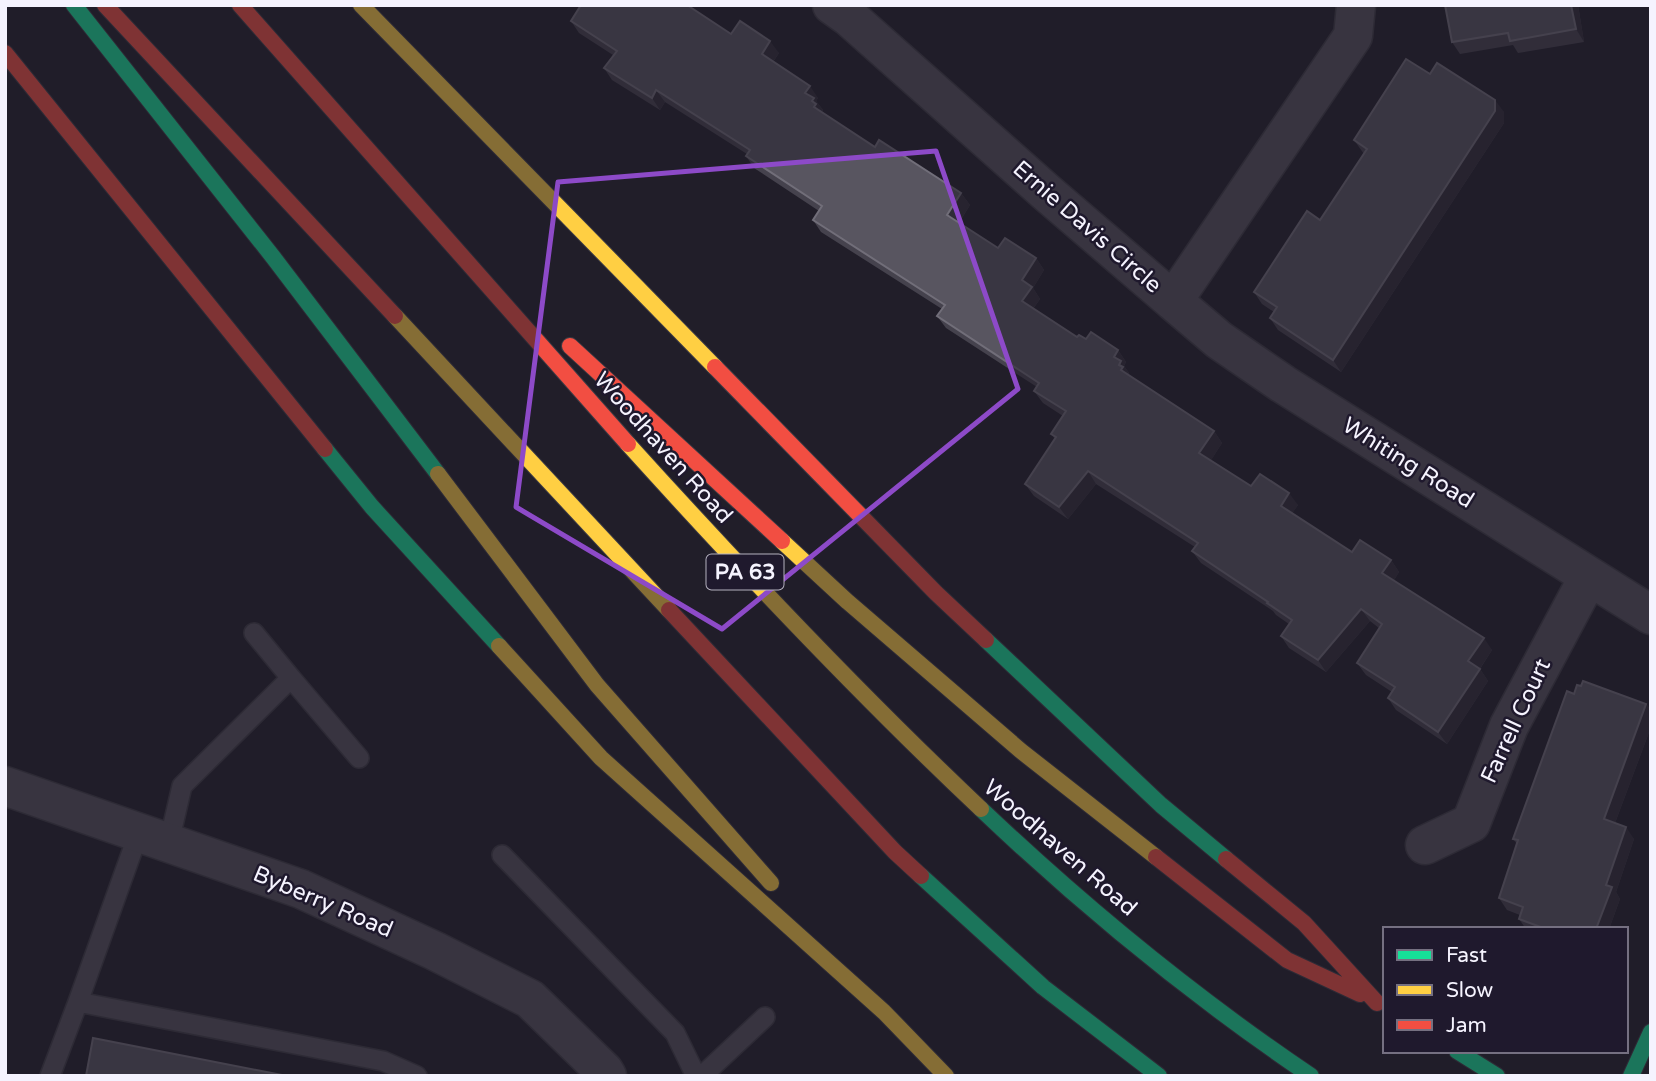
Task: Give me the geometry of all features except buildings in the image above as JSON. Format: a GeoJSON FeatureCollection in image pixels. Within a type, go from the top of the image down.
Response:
{"type":"FeatureCollection","features":[{"type":"Feature","properties":{"kind":"main road"},"geometry":{"type":"LineString","coordinates":[[74,5],[273,257],[597,685],[783,896]]}},
{"type":"Feature","properties":{"kind":"main road"},"geometry":{"type":"LineString","coordinates":[[106,5],[895,852],[1043,987],[1159,1076]]}},
{"type":"Feature","properties":{"kind":"main road","name":"Woodhaven Road"},"geometry":{"type":"LineString","coordinates":[[240,5],[403,192],[703,527],[842,673],[968,799],[1063,884],[1199,996],[1311,1076]]}},
{"type":"Feature","properties":{"kind":"main road"},"geometry":{"type":"LineString","coordinates":[[361,5],[936,593],[1161,805],[1304,923],[1381,1005]]}},
{"type":"Feature","properties":{"kind":"main road"},"geometry":{"type":"LineString","coordinates":[[5,52],[372,507],[601,758],[884,1012]]}},
{"type":"Feature","properties":{"kind":"main road"},"geometry":{"type":"LineString","coordinates":[[403,192],[534,313]]}},
{"type":"Feature","properties":{"kind":"main road"},"geometry":{"type":"LineString","coordinates":[[555,332],[848,602],[1021,751],[1287,960],[1381,1005]]}},
{"type":"Feature","properties":{"kind":"main road"},"geometry":{"type":"LineString","coordinates":[[801,917],[884,1012],[946,1076]]}},
{"type":"Feature","properties":{"kind":"main road"},"geometry":{"type":"LineString","coordinates":[[1631,1076],[1651,1032]]}},
{"type":"Feature","properties":{"kind":"main road"},"geometry":{"type":"LineString","coordinates":[[1460,1053],[1497,1076]]}},
{"type":"Feature","properties":{"kind":"street","name":"Ernie Davis Circle"},"geometry":{"type":"LineString","coordinates":[[832,5],[1173,301],[1353,36],[1356,5]]}},
{"type":"Feature","properties":{"kind":"street","name":"Whiting Road"},"geometry":{"type":"LineString","coordinates":[[1173,301],[1219,340],[1283,384],[1651,615]]}},
{"type":"Feature","properties":{"kind":"street","name":"Farrell Court"},"geometry":{"type":"LineString","coordinates":[[1425,845],[1471,823],[1509,726],[1589,576]]}},
{"type":"Feature","properties":{"kind":"street","name":"Byberry Road"},"geometry":{"type":"LineString","coordinates":[[5,786],[301,889],[435,951],[530,999],[607,1076]]}},
{"type":"Feature","properties":{"kind":"lane"},"geometry":{"type":"LineString","coordinates":[[254,633],[359,758]]}},
{"type":"Feature","properties":{"kind":"lane"},"geometry":{"type":"LineString","coordinates":[[50,1076],[78,1002],[154,837],[183,786],[291,678]]}},
{"type":"Feature","properties":{"kind":"lane"},"geometry":{"type":"LineString","coordinates":[[502,855],[675,1033],[696,1076]]}},
{"type":"Feature","properties":{"kind":"lane"},"geometry":{"type":"LineString","coordinates":[[78,1002],[383,1061],[417,1076]]}},
{"type":"Feature","properties":{"kind":"lane"},"geometry":{"type":"LineString","coordinates":[[702,1076],[765,1017]]}},
{"type":"Feature","properties":{"kind":"highlighted area"},"geometry":{"type":"Polygon","coordinates":[[[936,151],[1018,389],[722,629],[516,507],[558,182],[936,151]]]}},
{"type":"Feature","properties":{"kind":"traffic: fast"},"geometry":{"type":"LineString","coordinates":[[74,5],[273,257],[438,474]]}},
{"type":"Feature","properties":{"kind":"traffic: fast"},"geometry":{"type":"LineString","coordinates":[[325,449],[372,507],[499,646]]}},
{"type":"Feature","properties":{"kind":"traffic: fast"},"geometry":{"type":"LineString","coordinates":[[986,640],[1161,805],[1226,859]]}},
{"type":"Feature","properties":{"kind":"traffic: fast"},"geometry":{"type":"LineString","coordinates":[[981,809],[1059,881],[1140,949],[1224,1015],[1311,1076]]}},
{"type":"Feature","properties":{"kind":"traffic: fast"},"geometry":{"type":"LineString","coordinates":[[921,876],[1043,987],[1159,1076]]}},
{"type":"Feature","properties":{"kind":"traffic: fast"},"geometry":{"type":"LineString","coordinates":[[1631,1076],[1651,1032]]}},
{"type":"Feature","properties":{"kind":"traffic: fast"},"geometry":{"type":"LineString","coordinates":[[1460,1053],[1497,1076]]}},
{"type":"Feature","properties":{"kind":"traffic: slow"},"geometry":{"type":"LineString","coordinates":[[361,5],[715,367]]}},
{"type":"Feature","properties":{"kind":"traffic: slow"},"geometry":{"type":"LineString","coordinates":[[395,316],[669,610]]}},
{"type":"Feature","properties":{"kind":"traffic: slow"},"geometry":{"type":"LineString","coordinates":[[628,444],[800,630],[981,809]]}},
{"type":"Feature","properties":{"kind":"traffic: slow"},"geometry":{"type":"LineString","coordinates":[[438,474],[597,685],[771,883]]}},
{"type":"Feature","properties":{"kind":"traffic: slow"},"geometry":{"type":"LineString","coordinates":[[782,541],[848,602],[1021,751],[1156,857]]}},
{"type":"Feature","properties":{"kind":"traffic: slow"},"geometry":{"type":"LineString","coordinates":[[499,646],[601,758],[884,1012]]}},
{"type":"Feature","properties":{"kind":"traffic: slow"},"geometry":{"type":"LineString","coordinates":[[884,1012],[946,1076]]}},
{"type":"Feature","properties":{"kind":"traffic: jam"},"geometry":{"type":"LineString","coordinates":[[105,5],[395,316]]}},
{"type":"Feature","properties":{"kind":"traffic: jam"},"geometry":{"type":"LineString","coordinates":[[240,5],[628,444]]}},
{"type":"Feature","properties":{"kind":"traffic: jam"},"geometry":{"type":"LineString","coordinates":[[5,53],[325,449]]}},
{"type":"Feature","properties":{"kind":"traffic: jam"},"geometry":{"type":"LineString","coordinates":[[570,346],[782,541]]}},
{"type":"Feature","properties":{"kind":"traffic: jam"},"geometry":{"type":"LineString","coordinates":[[715,367],[936,593],[986,640]]}},
{"type":"Feature","properties":{"kind":"traffic: jam"},"geometry":{"type":"LineString","coordinates":[[669,610],[895,852],[921,876]]}},
{"type":"Feature","properties":{"kind":"traffic: jam"},"geometry":{"type":"LineString","coordinates":[[1156,857],[1287,960],[1360,994]]}},
{"type":"Feature","properties":{"kind":"traffic: jam"},"geometry":{"type":"LineString","coordinates":[[1226,859],[1304,923],[1377,1003]]}}]}
